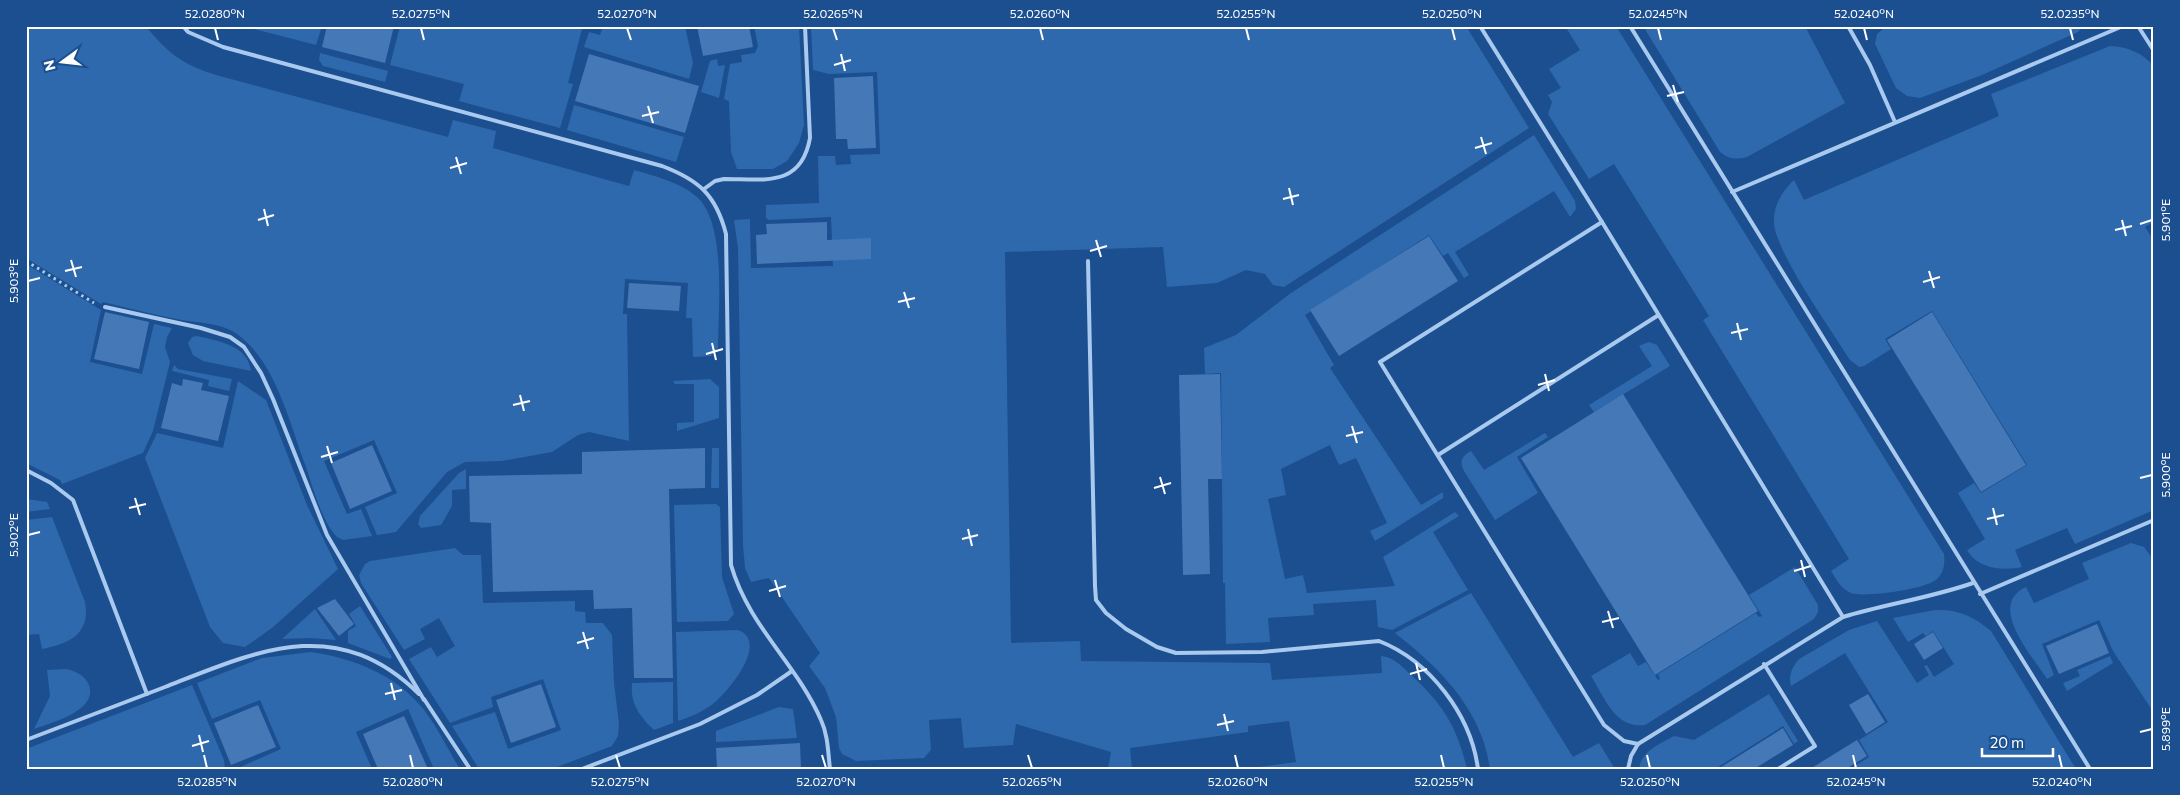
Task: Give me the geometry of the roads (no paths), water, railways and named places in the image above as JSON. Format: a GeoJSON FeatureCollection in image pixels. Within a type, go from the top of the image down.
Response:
{"type":"FeatureCollection","features":[{"type":"Feature","properties":{"kind":"lane"},"geometry":{"type":"LineString","coordinates":[[183,26],[188,32],[223,47],[662,166],[678,172],[704,189],[719,211],[726,242],[731,565],[748,608],[808,695],[821,720],[826,734],[830,769]]}},
{"type":"Feature","properties":{"kind":"lane"},"geometry":{"type":"LineString","coordinates":[[704,189],[715,180],[785,178],[800,165],[808,152],[810,138],[805,26]]}},
{"type":"Feature","properties":{"kind":"lane"},"geometry":{"type":"LineString","coordinates":[[1480,26],[1843,617]]}},
{"type":"Feature","properties":{"kind":"lane"},"geometry":{"type":"LineString","coordinates":[[1630,26],[1973,583],[2090,769]]}},
{"type":"Feature","properties":{"kind":"lane"},"geometry":{"type":"LineString","coordinates":[[1848,26],[1870,65],[1895,122]]}},
{"type":"Feature","properties":{"kind":"lane"},"geometry":{"type":"LineString","coordinates":[[1732,192],[2123,26]]}},
{"type":"Feature","properties":{"kind":"lane"},"geometry":{"type":"LineString","coordinates":[[2138,26],[2154,51]]}},
{"type":"Feature","properties":{"kind":"lane"},"geometry":{"type":"LineString","coordinates":[[1602,222],[1380,362],[1604,724],[1624,741],[1638,744]]}},
{"type":"Feature","properties":{"kind":"lane"},"geometry":{"type":"LineString","coordinates":[[1088,261],[1095,586],[1098,604],[1126,629],[1157,647],[1176,653],[1262,652],[1380,641],[1394,647],[1409,657],[1446,693],[1461,716],[1470,738],[1478,769]]}},
{"type":"Feature","properties":{"kind":"lane"},"geometry":{"type":"LineString","coordinates":[[105,307],[201,328],[230,337],[244,347],[261,373],[273,399],[327,536],[424,700],[470,769]]}},
{"type":"Feature","properties":{"kind":"lane"},"geometry":{"type":"LineString","coordinates":[[1438,455],[1657,316]]}},
{"type":"Feature","properties":{"kind":"lane"},"geometry":{"type":"LineString","coordinates":[[26,470],[51,483],[73,500],[147,694]]}},
{"type":"Feature","properties":{"kind":"lane"},"geometry":{"type":"LineString","coordinates":[[1980,594],[2154,520]]}},
{"type":"Feature","properties":{"kind":"lane"},"geometry":{"type":"LineString","coordinates":[[1628,769],[1631,756],[1638,744],[1764,664],[1843,617],[1870,609],[1936,596],[1973,583]]}},
{"type":"Feature","properties":{"kind":"lane"},"geometry":{"type":"LineString","coordinates":[[26,740],[259,652],[311,645],[369,659],[404,680],[424,700]]}},
{"type":"Feature","properties":{"kind":"lane"},"geometry":{"type":"LineString","coordinates":[[1764,664],[1815,746],[1778,769]]}},
{"type":"Feature","properties":{"kind":"lane"},"geometry":{"type":"LineString","coordinates":[[582,769],[700,724],[757,695],[792,672]]}}]}
